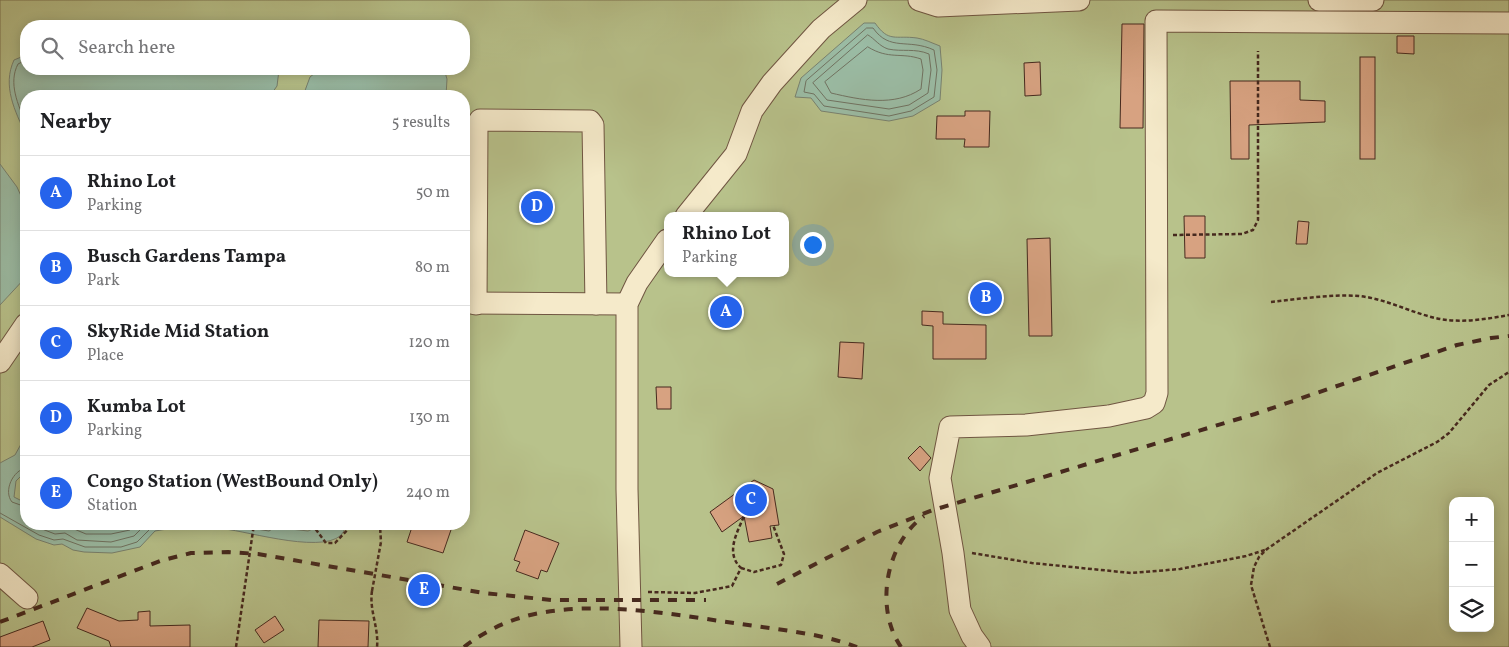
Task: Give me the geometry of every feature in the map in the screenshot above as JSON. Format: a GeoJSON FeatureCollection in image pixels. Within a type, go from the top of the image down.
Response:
{"type":"FeatureCollection","features":[{"type":"Feature","properties":{"kind":"lane"},"geometry":{"type":"LineString","coordinates":[[689,212],[736,154],[752,111],[772,83],[821,29],[856,0]]}},
{"type":"Feature","properties":{"kind":"lane"},"geometry":{"type":"LineString","coordinates":[[919,0],[938,6],[1079,0]]}},
{"type":"Feature","properties":{"kind":"lane"},"geometry":{"type":"LineString","coordinates":[[1319,0],[1372,0]]}},
{"type":"Feature","properties":{"kind":"lane"},"geometry":{"type":"LineString","coordinates":[[980,647],[968,629],[960,610],[940,478],[950,427],[1026,425],[1093,418],[1146,408],[1154,403],[1157,393],[1156,22],[1509,23]]}},
{"type":"Feature","properties":{"kind":"lane"},"geometry":{"type":"LineString","coordinates":[[596,304],[593,125],[590,121],[480,120],[477,125],[470,304],[596,304],[627,304]]}},
{"type":"Feature","properties":{"kind":"lane"},"geometry":{"type":"LineString","coordinates":[[631,647],[627,488],[627,304],[637,283],[664,244]]}},
{"type":"Feature","properties":{"kind":"lane"},"geometry":{"type":"LineString","coordinates":[[0,362],[20,333]]}},
{"type":"Feature","properties":{"kind":"lane"},"geometry":{"type":"LineString","coordinates":[[0,574],[27,598]]}},
{"type":"Feature","properties":{"kind":"path"},"geometry":{"type":"LineString","coordinates":[[1157,235],[1242,234],[1253,230],[1258,220],[1258,51]]}},
{"type":"Feature","properties":{"kind":"path"},"geometry":{"type":"LineString","coordinates":[[1272,302],[1340,295],[1361,296],[1384,301],[1440,319],[1459,321],[1509,315]]}},
{"type":"Feature","properties":{"kind":"path"},"geometry":{"type":"LineString","coordinates":[[1270,647],[1252,585],[1254,567],[1259,557],[1267,549],[1377,473],[1449,433],[1489,385],[1509,372]]}},
{"type":"Feature","properties":{"kind":"path"},"geometry":{"type":"LineString","coordinates":[[744,516],[733,547],[736,563],[741,568],[754,572],[781,566],[784,554],[773,525]]}},
{"type":"Feature","properties":{"kind":"path"},"geometry":{"type":"LineString","coordinates":[[236,647],[253,530]]}},
{"type":"Feature","properties":{"kind":"path"},"geometry":{"type":"LineString","coordinates":[[317,530],[326,544],[335,543],[347,530]]}},
{"type":"Feature","properties":{"kind":"path"},"geometry":{"type":"LineString","coordinates":[[377,647],[374,614],[370,604],[381,542],[380,530]]}},
{"type":"Feature","properties":{"kind":"path"},"geometry":{"type":"LineString","coordinates":[[950,534],[960,546],[973,554],[1032,563],[1131,574],[1188,568],[1246,556],[1267,549]]}},
{"type":"Feature","properties":{"kind":"path"},"geometry":{"type":"LineString","coordinates":[[631,593],[694,593],[732,586],[741,568]]}},
{"type":"Feature","properties":{"kind":"shaded area"},"geometry":{"type":"Polygon","coordinates":[[[0,0],[1509,0],[1509,647],[0,647],[0,0]]]}},
{"type":"Feature","properties":{"kind":"water"},"geometry":{"type":"Polygon","coordinates":[[[864,23],[875,23],[889,36],[920,39],[940,46],[942,70],[940,100],[913,116],[889,121],[821,111],[811,98],[795,97],[801,78],[864,23]]]}},
{"type":"Feature","properties":{"kind":"water"},"geometry":{"type":"Polygon","coordinates":[[[20,58],[20,75],[278,75],[277,86],[274,90],[20,90],[20,122],[11,98],[9,79],[14,60],[20,58]]]}},
{"type":"Feature","properties":{"kind":"water"},"geometry":{"type":"Polygon","coordinates":[[[312,75],[446,75],[447,79],[446,90],[305,90],[312,75]]]}},
{"type":"Feature","properties":{"kind":"water"},"geometry":{"type":"Polygon","coordinates":[[[0,164],[20,194],[20,283],[0,305],[0,164]]]}},
{"type":"Feature","properties":{"kind":"water"},"geometry":{"type":"Polygon","coordinates":[[[20,446],[20,477],[16,481],[14,497],[20,500],[20,529],[0,517],[0,463],[15,455],[20,446]]]}},
{"type":"Feature","properties":{"kind":"water"},"geometry":{"type":"Polygon","coordinates":[[[21,530],[163,530],[155,531],[140,547],[112,553],[73,550],[62,544],[54,545],[36,539],[21,530]]]}},
{"type":"Feature","properties":{"kind":"water"},"geometry":{"type":"Polygon","coordinates":[[[230,530],[344,530],[336,538],[323,542],[288,540],[230,530]]]}},
{"type":"Feature","properties":{"kind":"building"},"geometry":{"type":"Polygon","coordinates":[[[1122,24],[1144,24],[1143,128],[1120,128],[1122,24]]]}},
{"type":"Feature","properties":{"kind":"building"},"geometry":{"type":"Polygon","coordinates":[[[1397,36],[1414,36],[1414,54],[1397,53],[1397,36]]]}},
{"type":"Feature","properties":{"kind":"building"},"geometry":{"type":"Polygon","coordinates":[[[1360,57],[1375,57],[1375,159],[1360,159],[1360,57]]]}},
{"type":"Feature","properties":{"kind":"building"},"geometry":{"type":"Polygon","coordinates":[[[1040,62],[1041,95],[1025,96],[1024,63],[1040,62]]]}},
{"type":"Feature","properties":{"kind":"building"},"geometry":{"type":"Polygon","coordinates":[[[1230,81],[1300,81],[1300,100],[1325,101],[1325,122],[1249,125],[1249,159],[1231,159],[1230,81]]]}},
{"type":"Feature","properties":{"kind":"building"},"geometry":{"type":"Polygon","coordinates":[[[965,111],[990,111],[989,147],[964,147],[965,139],[936,139],[937,116],[965,116],[965,111]]]}},
{"type":"Feature","properties":{"kind":"building"},"geometry":{"type":"Polygon","coordinates":[[[1184,216],[1205,216],[1205,258],[1185,258],[1184,216]]]}},
{"type":"Feature","properties":{"kind":"building"},"geometry":{"type":"Polygon","coordinates":[[[1298,221],[1309,222],[1307,244],[1296,244],[1298,221]]]}},
{"type":"Feature","properties":{"kind":"building"},"geometry":{"type":"Polygon","coordinates":[[[1050,238],[1052,336],[1029,336],[1027,239],[1050,238]]]}},
{"type":"Feature","properties":{"kind":"building"},"geometry":{"type":"Polygon","coordinates":[[[922,311],[943,312],[943,324],[986,325],[986,359],[933,359],[933,326],[922,325],[922,311]]]}},
{"type":"Feature","properties":{"kind":"building"},"geometry":{"type":"Polygon","coordinates":[[[840,342],[864,343],[862,379],[838,377],[840,342]]]}},
{"type":"Feature","properties":{"kind":"building"},"geometry":{"type":"Polygon","coordinates":[[[656,387],[671,387],[671,409],[657,409],[656,387]]]}},
{"type":"Feature","properties":{"kind":"building"},"geometry":{"type":"Polygon","coordinates":[[[920,446],[931,458],[920,471],[908,458],[920,446]]]}},
{"type":"Feature","properties":{"kind":"building"},"geometry":{"type":"Polygon","coordinates":[[[754,480],[773,489],[779,525],[770,526],[772,538],[749,542],[744,516],[722,532],[710,512],[754,480]]]}},
{"type":"Feature","properties":{"kind":"building"},"geometry":{"type":"Polygon","coordinates":[[[411,530],[451,530],[443,553],[407,542],[411,530]]]}},
{"type":"Feature","properties":{"kind":"building"},"geometry":{"type":"Polygon","coordinates":[[[525,530],[559,543],[547,572],[541,570],[538,579],[516,571],[520,562],[514,560],[525,530]]]}},
{"type":"Feature","properties":{"kind":"building"},"geometry":{"type":"Polygon","coordinates":[[[87,608],[119,621],[138,620],[138,612],[150,611],[150,626],[190,625],[190,647],[111,647],[109,641],[77,628],[87,608]]]}},
{"type":"Feature","properties":{"kind":"building"},"geometry":{"type":"Polygon","coordinates":[[[275,616],[284,630],[264,643],[255,630],[275,616]]]}},
{"type":"Feature","properties":{"kind":"building"},"geometry":{"type":"Polygon","coordinates":[[[319,620],[369,621],[368,647],[318,647],[319,620]]]}},
{"type":"Feature","properties":{"kind":"building"},"geometry":{"type":"Polygon","coordinates":[[[43,621],[50,640],[32,647],[0,647],[0,637],[43,621]]]}},
{"type":"Feature","properties":{"kind":"railway"},"geometry":{"type":"LineString","coordinates":[[777,584],[877,532],[933,510],[1255,414],[1457,345],[1509,336]]}},
{"type":"Feature","properties":{"kind":"railway"},"geometry":{"type":"LineString","coordinates":[[901,647],[893,631],[888,614],[886,596],[888,577],[893,559],[901,542],[911,528],[924,516]]}},
{"type":"Feature","properties":{"kind":"railway"},"geometry":{"type":"LineString","coordinates":[[0,622],[160,561],[191,553],[228,552],[258,554],[484,593],[551,600],[706,600]]}},
{"type":"Feature","properties":{"kind":"railway"},"geometry":{"type":"LineString","coordinates":[[464,647],[481,635],[509,621],[540,613],[590,608],[666,613],[785,630],[829,638],[857,647]]}},
{"type":"Feature","properties":{"kind":"place","name":"Kumba Lot"},"geometry":{"type":"Point","coordinates":[537,207]}},
{"type":"Feature","properties":{"kind":"place","name":"Busch Gardens Tampa"},"geometry":{"type":"Point","coordinates":[986,298]}},
{"type":"Feature","properties":{"kind":"place","name":"Rhino Lot"},"geometry":{"type":"Point","coordinates":[726,312]}},
{"type":"Feature","properties":{"kind":"place","name":"SkyRide Mid Station"},"geometry":{"type":"Point","coordinates":[751,500]}},
{"type":"Feature","properties":{"kind":"place","name":"Congo Station (WestBound Only)"},"geometry":{"type":"Point","coordinates":[424,590]}}]}
